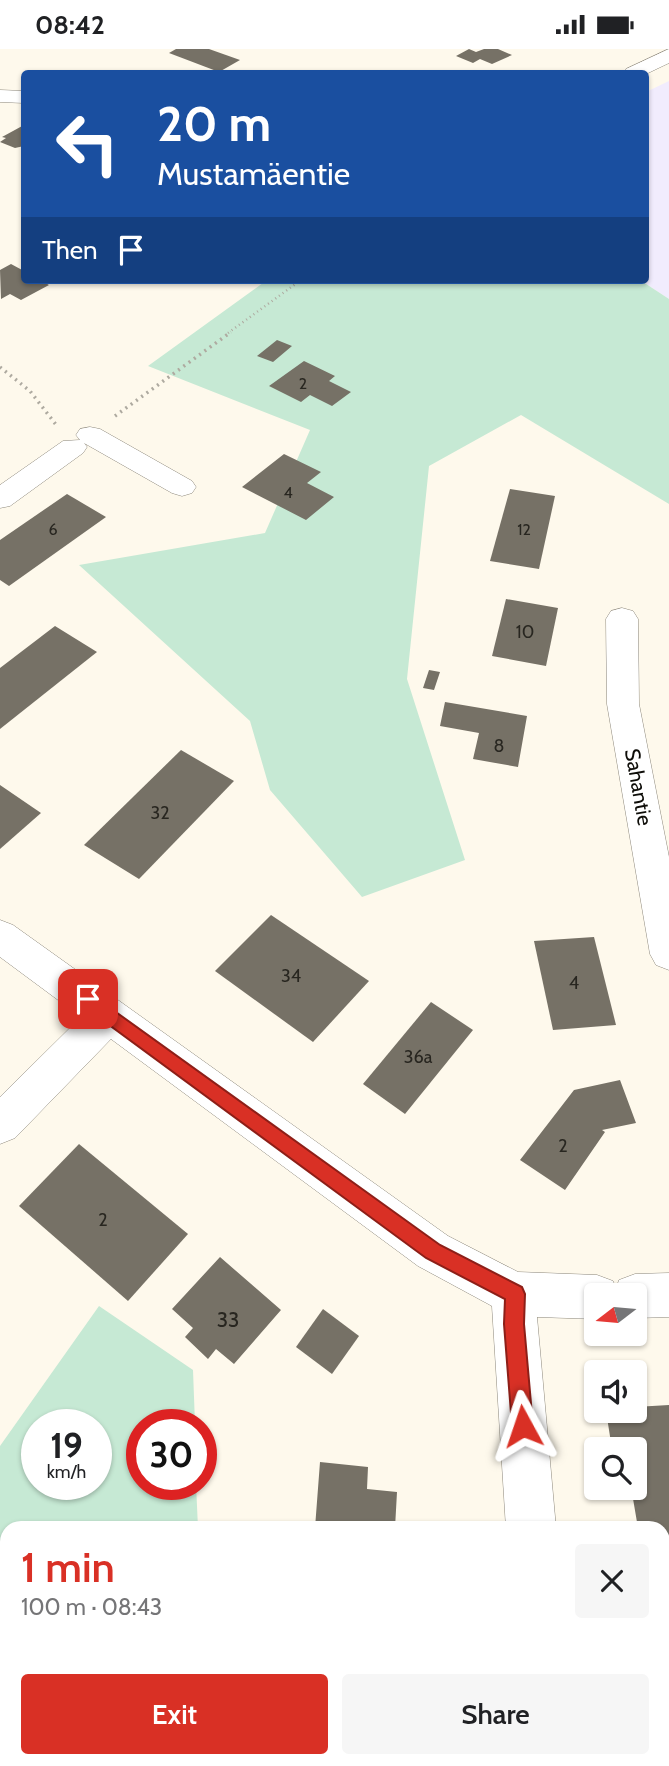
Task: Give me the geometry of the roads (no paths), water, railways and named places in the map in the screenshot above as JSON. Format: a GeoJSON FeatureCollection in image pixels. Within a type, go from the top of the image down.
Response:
{"type":"FeatureCollection","features":[{"type":"Feature","properties":{"kind":"street"},"geometry":{"type":"LineString","coordinates":[[628,49],[665,57]]}},
{"type":"Feature","properties":{"kind":"street"},"geometry":{"type":"LineString","coordinates":[[639,70],[665,57]]}},
{"type":"Feature","properties":{"kind":"street"},"geometry":{"type":"LineString","coordinates":[[0,96],[21,97]]}},
{"type":"Feature","properties":{"kind":"street"},"geometry":{"type":"LineString","coordinates":[[0,499],[82,441],[182,487]]}},
{"type":"Feature","properties":{"kind":"street","name":"Sahantie"},"geometry":{"type":"LineString","coordinates":[[622,619],[624,704],[669,954]]}},
{"type":"Feature","properties":{"kind":"street"},"geometry":{"type":"LineString","coordinates":[[0,936],[433,1251],[515,1294],[584,1297]]}},
{"type":"Feature","properties":{"kind":"street"},"geometry":{"type":"LineString","coordinates":[[0,1125],[109,1016]]}},
{"type":"Feature","properties":{"kind":"street"},"geometry":{"type":"LineString","coordinates":[[515,1294],[514,1324],[530,1521]]}},
{"type":"Feature","properties":{"kind":"street"},"geometry":{"type":"LineString","coordinates":[[648,1296],[669,1296]]}}]}
